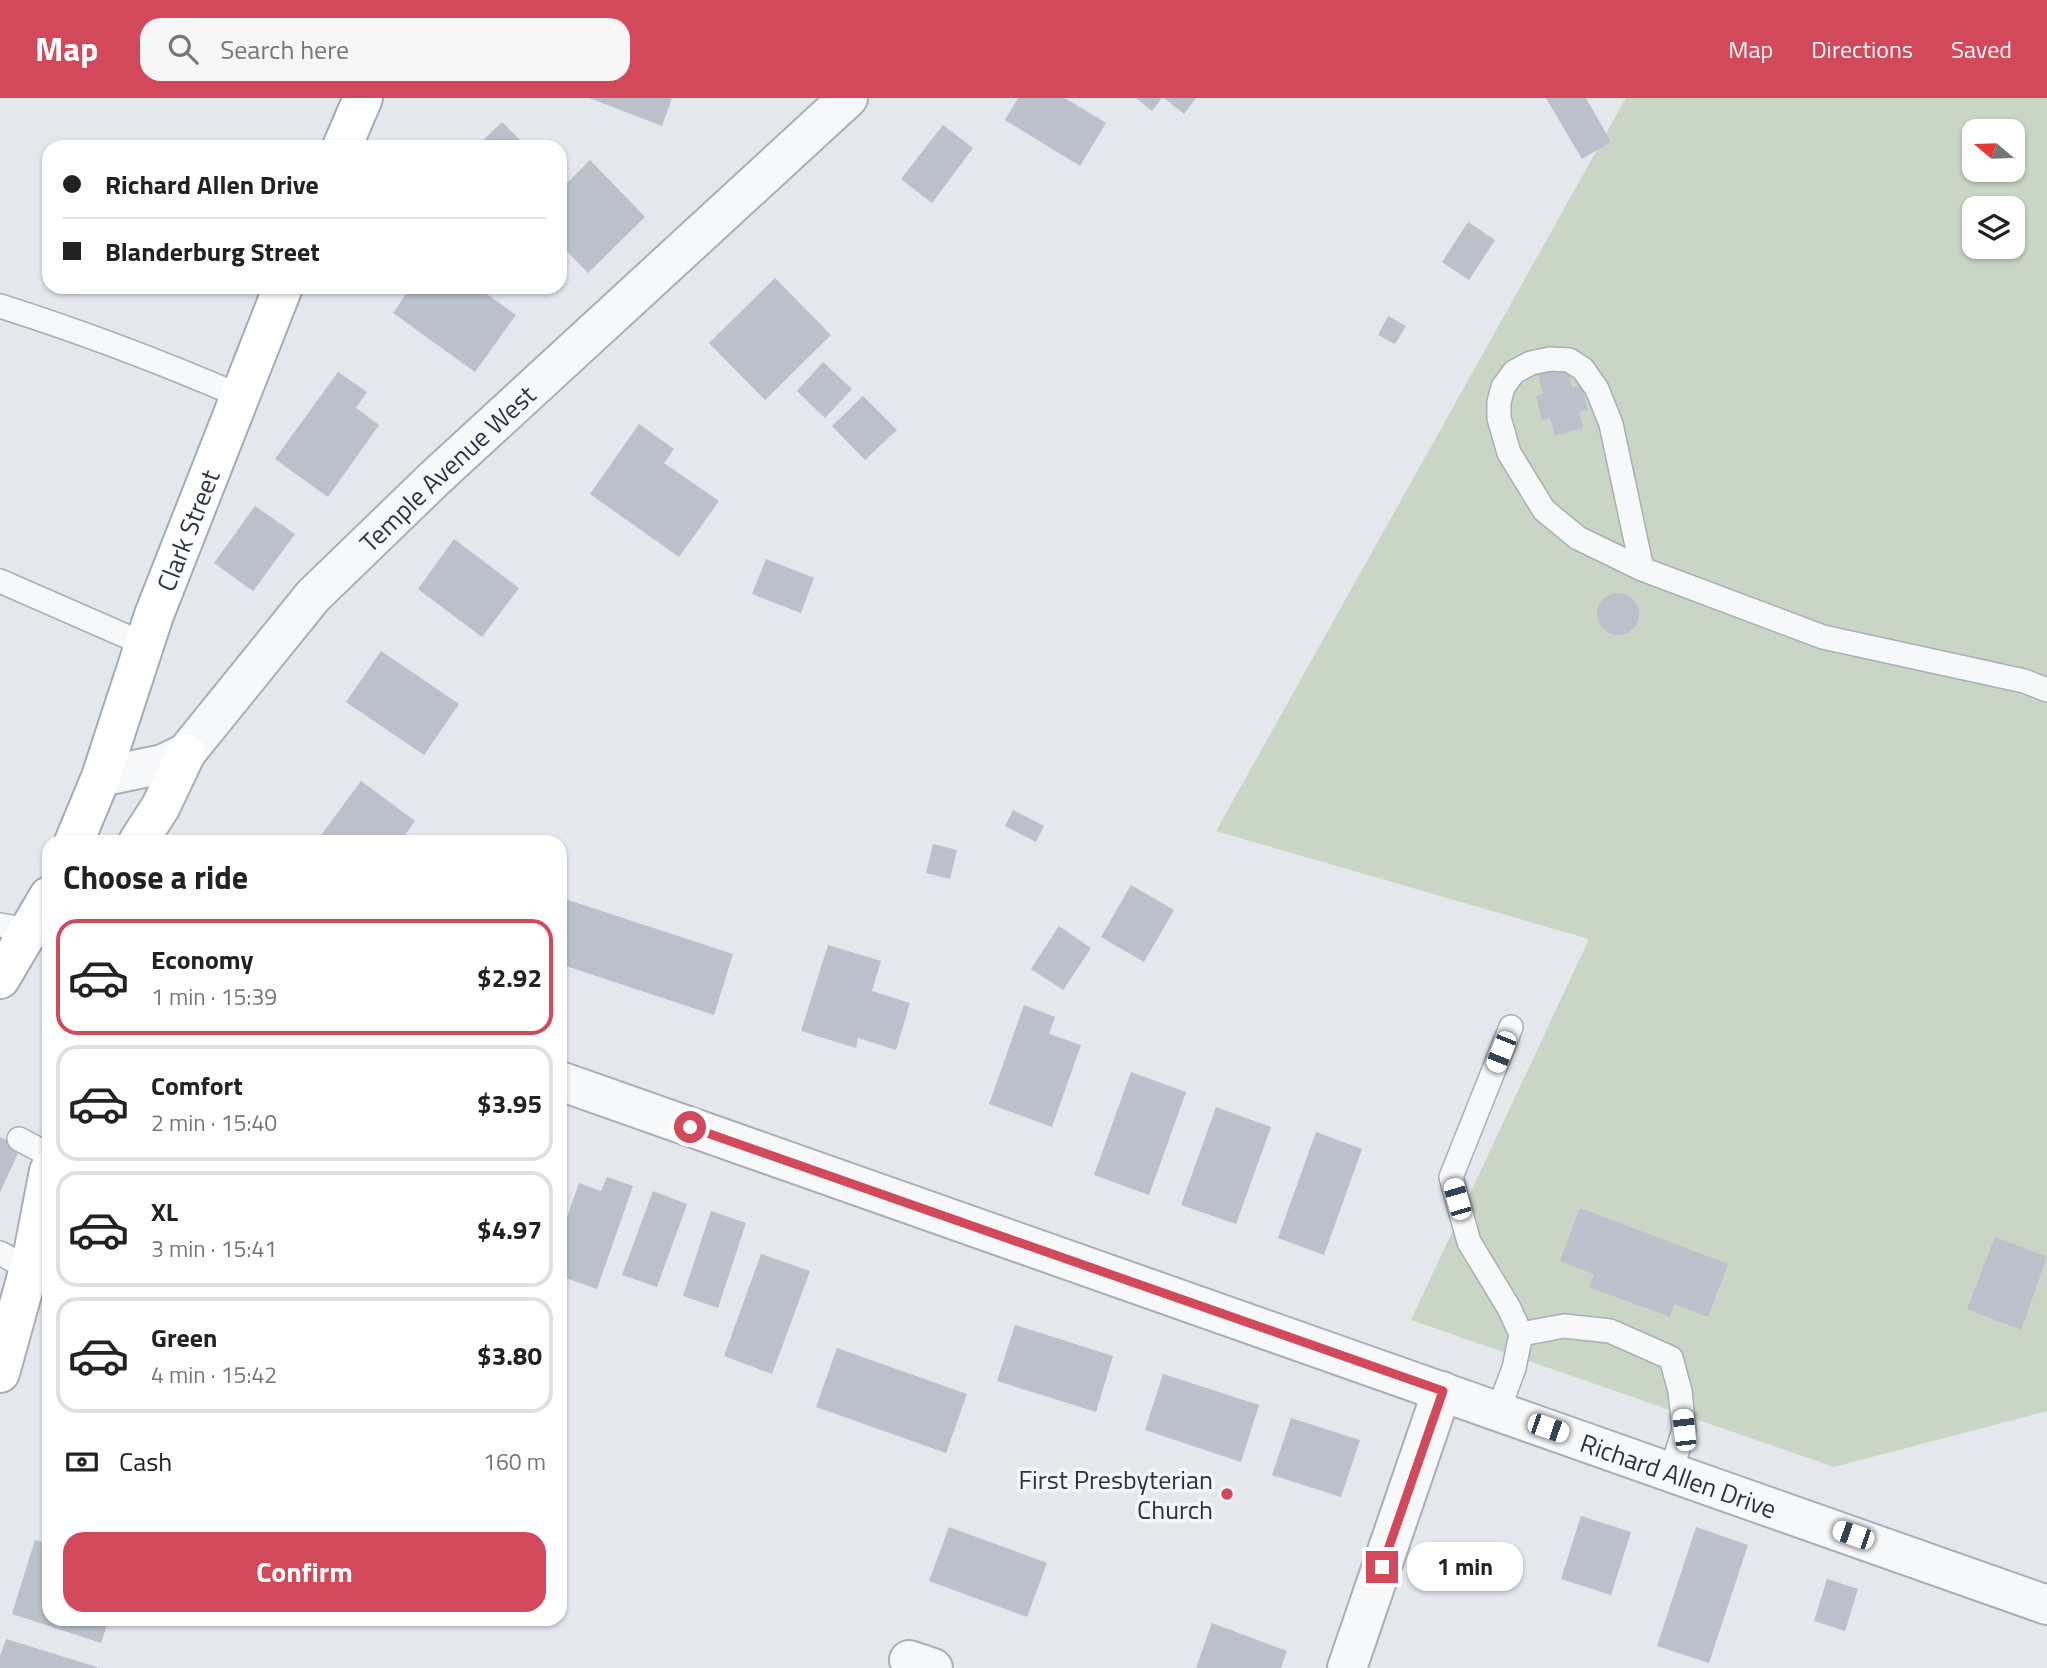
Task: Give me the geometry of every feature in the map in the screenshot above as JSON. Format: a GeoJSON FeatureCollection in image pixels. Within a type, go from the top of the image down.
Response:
{"type":"FeatureCollection","features":[{"type":"Feature","properties":{"kind":"main road"},"geometry":{"type":"LineString","coordinates":[[345,140],[363,98]]}},
{"type":"Feature","properties":{"kind":"main road","name":"Clark Street"},"geometry":{"type":"LineString","coordinates":[[101,777],[154,615],[280,294]]}},
{"type":"Feature","properties":{"kind":"main road"},"geometry":{"type":"LineString","coordinates":[[142,835],[161,806],[186,753]]}},
{"type":"Feature","properties":{"kind":"main road"},"geometry":{"type":"LineString","coordinates":[[77,835],[101,777]]}},
{"type":"Feature","properties":{"kind":"main road"},"geometry":{"type":"LineString","coordinates":[[0,979],[14,928],[42,902]]}},
{"type":"Feature","properties":{"kind":"main road"},"geometry":{"type":"LineString","coordinates":[[0,1372],[14,1261],[42,1189]]}},
{"type":"Feature","properties":{"kind":"street","name":"Temple Avenue West"},"geometry":{"type":"LineString","coordinates":[[101,777],[163,764],[186,753],[313,596],[435,478],[848,98]]}},
{"type":"Feature","properties":{"kind":"street","name":"Richard Allen Drive"},"geometry":{"type":"LineString","coordinates":[[567,1083],[1671,1471],[2043,1591]]}},
{"type":"Feature","properties":{"kind":"street"},"geometry":{"type":"LineString","coordinates":[[1347,1668],[1443,1391]]}},
{"type":"Feature","properties":{"kind":"lane"},"geometry":{"type":"LineString","coordinates":[[0,306],[69,328],[240,396]]}},
{"type":"Feature","properties":{"kind":"lane"},"geometry":{"type":"LineString","coordinates":[[1642,569],[1611,424],[1597,389],[1583,369],[1569,360],[1540,361],[1514,372],[1503,387],[1499,402],[1499,418],[1509,453],[1544,510],[1578,538],[1642,569],[1823,637],[2024,681],[2047,690]]}},
{"type":"Feature","properties":{"kind":"lane"},"geometry":{"type":"LineString","coordinates":[[0,581],[144,644]]}},
{"type":"Feature","properties":{"kind":"lane"},"geometry":{"type":"LineString","coordinates":[[1498,1411],[1514,1368],[1521,1334],[1509,1308],[1469,1242],[1451,1177],[1511,1027]]}},
{"type":"Feature","properties":{"kind":"lane"},"geometry":{"type":"LineString","coordinates":[[19,1139],[42,1151]]}},
{"type":"Feature","properties":{"kind":"lane"},"geometry":{"type":"LineString","coordinates":[[1521,1334],[1564,1326],[1610,1331],[1671,1358],[1680,1391],[1684,1430],[1671,1471]]}},
{"type":"Feature","properties":{"kind":"green space"},"geometry":{"type":"Polygon","coordinates":[[[1626,98],[2047,98],[2047,1411],[1834,1467],[1411,1320],[1589,939],[1216,831],[1626,98]]]}},
{"type":"Feature","properties":{"kind":"building"},"geometry":{"type":"Polygon","coordinates":[[[589,98],[672,98],[662,126],[589,98]]]}},
{"type":"Feature","properties":{"kind":"building"},"geometry":{"type":"Polygon","coordinates":[[[1018,98],[1065,98],[1106,123],[1080,166],[1005,120],[1018,98]]]}},
{"type":"Feature","properties":{"kind":"building"},"geometry":{"type":"Polygon","coordinates":[[[1136,98],[1162,98],[1152,111],[1136,98]]]}},
{"type":"Feature","properties":{"kind":"building"},"geometry":{"type":"Polygon","coordinates":[[[1164,98],[1196,98],[1184,114],[1164,98]]]}},
{"type":"Feature","properties":{"kind":"building"},"geometry":{"type":"Polygon","coordinates":[[[1546,98],[1586,98],[1611,142],[1582,159],[1546,98]]]}},
{"type":"Feature","properties":{"kind":"building"},"geometry":{"type":"Polygon","coordinates":[[[502,122],[520,140],[483,140],[502,122]]]}},
{"type":"Feature","properties":{"kind":"building"},"geometry":{"type":"Polygon","coordinates":[[[943,125],[973,148],[932,203],[901,179],[943,125]]]}},
{"type":"Feature","properties":{"kind":"building"},"geometry":{"type":"Polygon","coordinates":[[[590,160],[645,217],[588,273],[567,251],[567,183],[590,160]]]}},
{"type":"Feature","properties":{"kind":"building"},"geometry":{"type":"Polygon","coordinates":[[[1468,222],[1495,240],[1469,280],[1442,262],[1468,222]]]}},
{"type":"Feature","properties":{"kind":"building"},"geometry":{"type":"Polygon","coordinates":[[[775,278],[831,335],[765,400],[709,343],[775,278]]]}},
{"type":"Feature","properties":{"kind":"building"},"geometry":{"type":"Polygon","coordinates":[[[406,294],[487,294],[516,315],[475,372],[393,313],[406,294]]]}},
{"type":"Feature","properties":{"kind":"building"},"geometry":{"type":"Polygon","coordinates":[[[1388,316],[1406,326],[1395,344],[1378,335],[1388,316]]]}},
{"type":"Feature","properties":{"kind":"building"},"geometry":{"type":"Polygon","coordinates":[[[823,362],[852,389],[825,418],[797,391],[823,362]]]}},
{"type":"Feature","properties":{"kind":"building"},"geometry":{"type":"Polygon","coordinates":[[[1567,367],[1572,388],[1581,385],[1588,410],[1579,412],[1583,428],[1555,436],[1550,418],[1542,420],[1536,396],[1543,394],[1538,375],[1567,367]]]}},
{"type":"Feature","properties":{"kind":"building"},"geometry":{"type":"Polygon","coordinates":[[[338,372],[367,392],[356,408],[379,425],[328,497],[275,459],[338,372]]]}},
{"type":"Feature","properties":{"kind":"building"},"geometry":{"type":"Polygon","coordinates":[[[863,396],[897,430],[865,460],[832,426],[863,396]]]}},
{"type":"Feature","properties":{"kind":"building"},"geometry":{"type":"Polygon","coordinates":[[[639,424],[674,449],[664,463],[719,501],[679,557],[590,494],[639,424]]]}},
{"type":"Feature","properties":{"kind":"building"},"geometry":{"type":"Polygon","coordinates":[[[255,506],[295,534],[253,591],[214,563],[255,506]]]}},
{"type":"Feature","properties":{"kind":"building"},"geometry":{"type":"Polygon","coordinates":[[[454,539],[519,588],[482,637],[418,589],[454,539]]]}},
{"type":"Feature","properties":{"kind":"building"},"geometry":{"type":"Polygon","coordinates":[[[766,559],[814,578],[801,613],[752,594],[766,559]]]}},
{"type":"Feature","properties":{"kind":"building"},"geometry":{"type":"Polygon","coordinates":[[[1618,593],[1633,599],[1639,614],[1633,629],[1618,635],[1603,629],[1597,614],[1603,599],[1618,593]]]}},
{"type":"Feature","properties":{"kind":"building"},"geometry":{"type":"Polygon","coordinates":[[[381,651],[459,704],[424,755],[346,702],[381,651]]]}},
{"type":"Feature","properties":{"kind":"building"},"geometry":{"type":"Polygon","coordinates":[[[361,781],[415,821],[405,835],[321,835],[361,781]]]}},
{"type":"Feature","properties":{"kind":"building"},"geometry":{"type":"Polygon","coordinates":[[[1013,810],[1044,826],[1036,842],[1005,826],[1013,810]]]}},
{"type":"Feature","properties":{"kind":"building"},"geometry":{"type":"Polygon","coordinates":[[[933,844],[957,850],[950,879],[926,873],[933,844]]]}},
{"type":"Feature","properties":{"kind":"building"},"geometry":{"type":"Polygon","coordinates":[[[1131,885],[1174,910],[1144,962],[1101,937],[1131,885]]]}},
{"type":"Feature","properties":{"kind":"building"},"geometry":{"type":"Polygon","coordinates":[[[567,900],[733,954],[714,1015],[567,966],[567,900]]]}},
{"type":"Feature","properties":{"kind":"building"},"geometry":{"type":"Polygon","coordinates":[[[1059,926],[1091,948],[1063,990],[1031,969],[1059,926]]]}},
{"type":"Feature","properties":{"kind":"building"},"geometry":{"type":"Polygon","coordinates":[[[828,945],[881,961],[872,991],[910,1003],[896,1050],[858,1038],[856,1048],[801,1031],[828,945]]]}},
{"type":"Feature","properties":{"kind":"building"},"geometry":{"type":"Polygon","coordinates":[[[1024,1005],[1055,1017],[1049,1034],[1081,1045],[1052,1127],[989,1104],[1024,1005]]]}},
{"type":"Feature","properties":{"kind":"building"},"geometry":{"type":"Polygon","coordinates":[[[1131,1072],[1186,1092],[1149,1195],[1094,1175],[1131,1072]]]}},
{"type":"Feature","properties":{"kind":"building"},"geometry":{"type":"Polygon","coordinates":[[[1216,1107],[1271,1127],[1236,1224],[1181,1205],[1216,1107]]]}},
{"type":"Feature","properties":{"kind":"building"},"geometry":{"type":"Polygon","coordinates":[[[1316,1132],[1362,1149],[1324,1255],[1278,1238],[1316,1132]]]}},
{"type":"Feature","properties":{"kind":"building"},"geometry":{"type":"Polygon","coordinates":[[[0,1137],[21,1147],[0,1192],[0,1137]]]}},
{"type":"Feature","properties":{"kind":"building"},"geometry":{"type":"Polygon","coordinates":[[[607,1177],[633,1186],[597,1289],[567,1278],[567,1217],[579,1183],[601,1191],[607,1177]]]}},
{"type":"Feature","properties":{"kind":"building"},"geometry":{"type":"Polygon","coordinates":[[[653,1191],[687,1204],[657,1287],[622,1275],[653,1191]]]}},
{"type":"Feature","properties":{"kind":"building"},"geometry":{"type":"Polygon","coordinates":[[[1580,1208],[1728,1264],[1708,1317],[1674,1304],[1670,1317],[1589,1287],[1594,1274],[1560,1261],[1580,1208]]]}},
{"type":"Feature","properties":{"kind":"building"},"geometry":{"type":"Polygon","coordinates":[[[711,1211],[746,1223],[718,1308],[683,1296],[711,1211]]]}},
{"type":"Feature","properties":{"kind":"building"},"geometry":{"type":"Polygon","coordinates":[[[1995,1237],[2047,1257],[2021,1330],[1967,1309],[1995,1237]]]}},
{"type":"Feature","properties":{"kind":"building"},"geometry":{"type":"Polygon","coordinates":[[[761,1254],[810,1271],[772,1374],[724,1356],[761,1254]]]}},
{"type":"Feature","properties":{"kind":"building"},"geometry":{"type":"Polygon","coordinates":[[[1015,1325],[1113,1356],[1096,1412],[997,1381],[1015,1325]]]}},
{"type":"Feature","properties":{"kind":"building"},"geometry":{"type":"Polygon","coordinates":[[[837,1348],[967,1394],[946,1453],[816,1407],[837,1348]]]}},
{"type":"Feature","properties":{"kind":"building"},"geometry":{"type":"Polygon","coordinates":[[[1163,1374],[1259,1405],[1241,1462],[1145,1430],[1163,1374]]]}},
{"type":"Feature","properties":{"kind":"building"},"geometry":{"type":"Polygon","coordinates":[[[1291,1418],[1360,1440],[1341,1497],[1272,1475],[1291,1418]]]}},
{"type":"Feature","properties":{"kind":"building"},"geometry":{"type":"Polygon","coordinates":[[[1581,1516],[1631,1532],[1611,1595],[1561,1579],[1581,1516]]]}},
{"type":"Feature","properties":{"kind":"building"},"geometry":{"type":"Polygon","coordinates":[[[949,1527],[1047,1563],[1027,1617],[929,1581],[949,1527]]]}},
{"type":"Feature","properties":{"kind":"building"},"geometry":{"type":"Polygon","coordinates":[[[1696,1527],[1748,1545],[1709,1663],[1657,1646],[1696,1527]]]}},
{"type":"Feature","properties":{"kind":"building"},"geometry":{"type":"Polygon","coordinates":[[[35,1540],[42,1542],[42,1624],[12,1614],[35,1540]]]}},
{"type":"Feature","properties":{"kind":"building"},"geometry":{"type":"Polygon","coordinates":[[[1827,1579],[1858,1589],[1845,1631],[1814,1621],[1827,1579]]]}},
{"type":"Feature","properties":{"kind":"building"},"geometry":{"type":"Polygon","coordinates":[[[1212,1623],[1287,1651],[1281,1668],[1196,1668],[1212,1623]]]}},
{"type":"Feature","properties":{"kind":"building"},"geometry":{"type":"Polygon","coordinates":[[[49,1626],[107,1626],[101,1643],[49,1626]]]}},
{"type":"Feature","properties":{"kind":"building"},"geometry":{"type":"Polygon","coordinates":[[[6,1639],[97,1668],[0,1668],[0,1656],[6,1639]]]}},
{"type":"Feature","properties":{"kind":"place","name":"First Presbyterian Church"},"geometry":{"type":"Point","coordinates":[1227,1494]}},
{"type":"Feature","properties":{"kind":"route"},"geometry":{"type":"LineString","coordinates":[[690,1127],[1443,1391],[1382,1567]]}}]}
